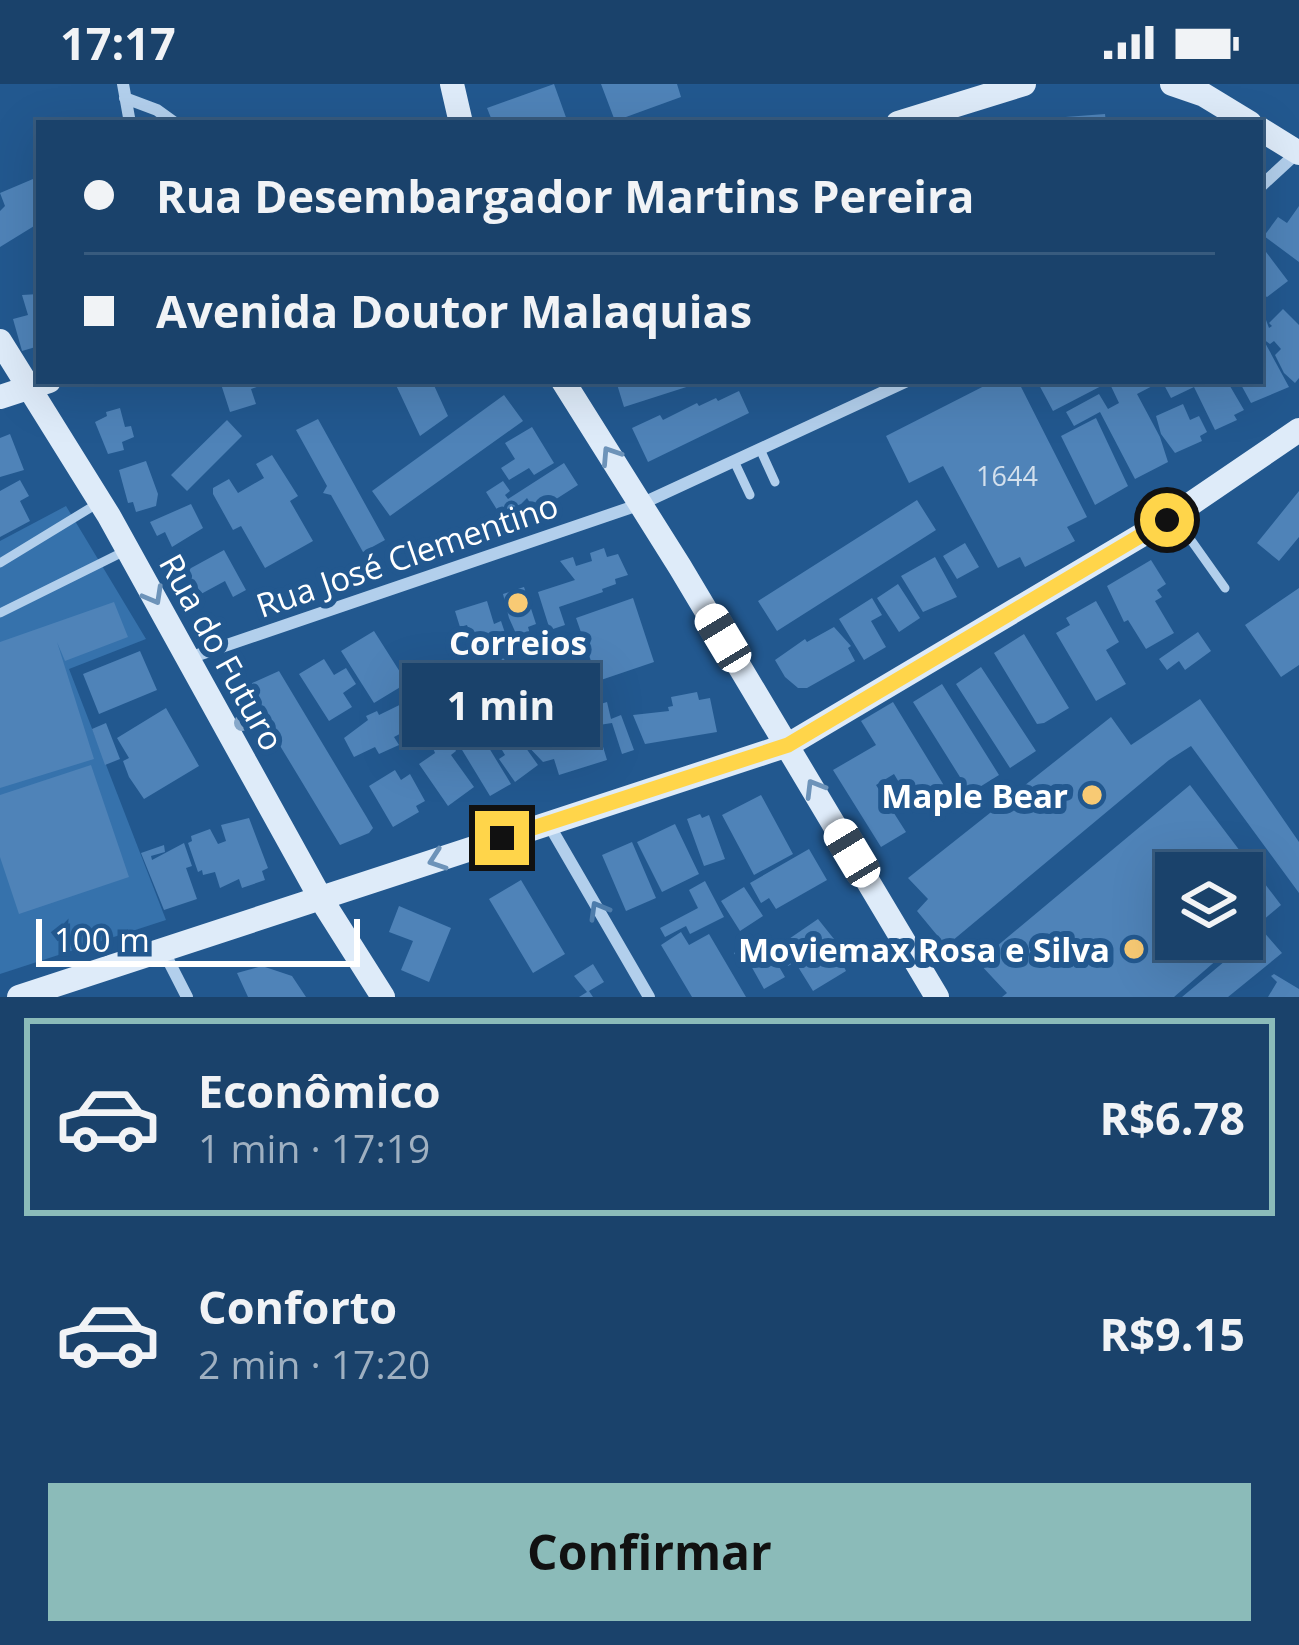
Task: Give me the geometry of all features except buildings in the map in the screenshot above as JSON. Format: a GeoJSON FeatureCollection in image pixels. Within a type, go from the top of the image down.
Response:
{"type":"FeatureCollection","features":[{"type":"Feature","properties":{"kind":"street"},"geometry":{"type":"LineString","coordinates":[[452,84],[460,120]]}},
{"type":"Feature","properties":{"kind":"street"},"geometry":{"type":"LineString","coordinates":[[908,120],[1024,84]]}},
{"type":"Feature","properties":{"kind":"street"},"geometry":{"type":"LineString","coordinates":[[1172,84],[1204,95],[1245,120]]}},
{"type":"Feature","properties":{"kind":"street"},"geometry":{"type":"LineString","coordinates":[[124,91],[171,120]]}},
{"type":"Feature","properties":{"kind":"street"},"geometry":{"type":"LineString","coordinates":[[1263,131],[1299,152],[1263,184]]}},
{"type":"Feature","properties":{"kind":"street","name":"Rua do Futuro"},"geometry":{"type":"LineString","coordinates":[[0,341],[36,381]]}},
{"type":"Feature","properties":{"kind":"street"},"geometry":{"type":"LineString","coordinates":[[0,398],[39,384]]}},
{"type":"Feature","properties":{"kind":"street","name":"Rua do Futuro"},"geometry":{"type":"LineString","coordinates":[[39,384],[321,899],[383,997]]}},
{"type":"Feature","properties":{"kind":"street"},"geometry":{"type":"LineString","coordinates":[[565,384],[937,997]]}},
{"type":"Feature","properties":{"kind":"street","name":"Rua José Clementino"},"geometry":{"type":"LineString","coordinates":[[189,658],[641,504],[901,384]]}},
{"type":"Feature","properties":{"kind":"street"},"geometry":{"type":"LineString","coordinates":[[19,997],[788,745],[1174,515],[1299,430]]}},
{"type":"Feature","properties":{"kind":"street"},"geometry":{"type":"LineString","coordinates":[[548,823],[649,997]]}},
{"type":"Feature","properties":{"kind":"street"},"geometry":{"type":"LineString","coordinates":[[164,952],[187,997]]}},
{"type":"Feature","properties":{"kind":"lane"},"geometry":{"type":"LineString","coordinates":[[760,449],[775,482]]}},
{"type":"Feature","properties":{"kind":"lane"},"geometry":{"type":"LineString","coordinates":[[734,460],[750,495]]}},
{"type":"Feature","properties":{"kind":"lane"},"geometry":{"type":"LineString","coordinates":[[0,563],[100,502]]}},
{"type":"Feature","properties":{"kind":"lane"},"geometry":{"type":"LineString","coordinates":[[1174,515],[1225,588]]}},
{"type":"Feature","properties":{"kind":"lane"},"geometry":{"type":"LineString","coordinates":[[0,613],[128,549]]}},
{"type":"Feature","properties":{"kind":"shaded area"},"geometry":{"type":"Polygon","coordinates":[[[66,506],[146,639],[69,669],[166,920],[0,974],[0,541],[66,506]]]}},
{"type":"Feature","properties":{"kind":"place","name":"Correios"},"geometry":{"type":"Point","coordinates":[518,603]}},
{"type":"Feature","properties":{"kind":"place","name":"Maple Bear"},"geometry":{"type":"Point","coordinates":[1092,795]}},
{"type":"Feature","properties":{"kind":"place","name":"Moviemax Rosa e Silva"},"geometry":{"type":"Point","coordinates":[1134,949]}},
{"type":"Feature","properties":{"kind":"route"},"geometry":{"type":"LineString","coordinates":[[502,838],[788,745],[1167,520]]}}]}
